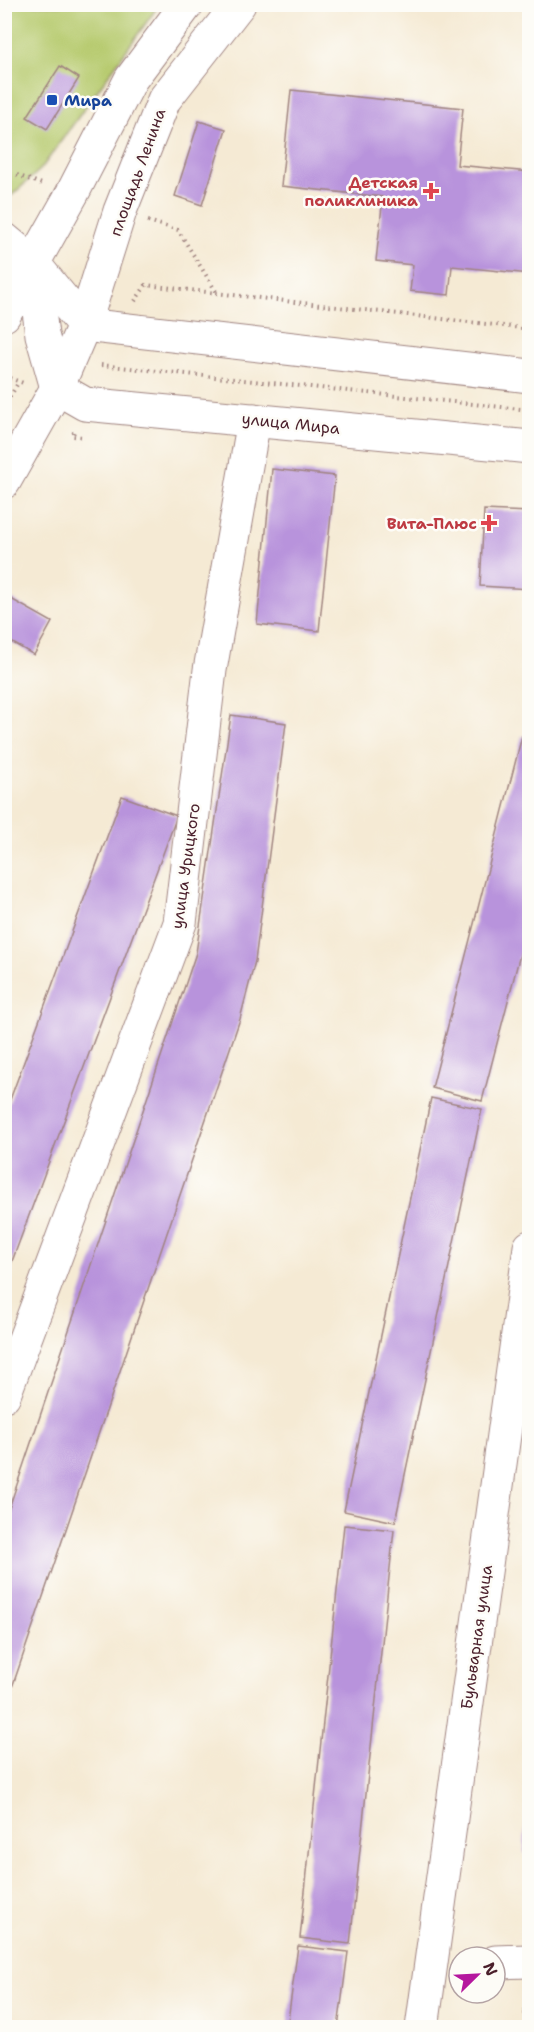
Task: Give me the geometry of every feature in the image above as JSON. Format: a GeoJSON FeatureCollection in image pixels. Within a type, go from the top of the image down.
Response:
{"type":"FeatureCollection","features":[{"type":"Feature","properties":{"kind":"street"},"geometry":{"type":"LineString","coordinates":[[4,315],[72,194],[131,79],[187,4]]}},
{"type":"Feature","properties":{"kind":"street","name":"площадь Ленина"},"geometry":{"type":"LineString","coordinates":[[4,482],[57,388],[84,325],[120,211],[164,100],[239,4]]}},
{"type":"Feature","properties":{"kind":"street"},"geometry":{"type":"LineString","coordinates":[[4,239],[33,263],[84,325],[530,376]]}},
{"type":"Feature","properties":{"kind":"street"},"geometry":{"type":"LineString","coordinates":[[33,263],[42,335],[57,388]]}},
{"type":"Feature","properties":{"kind":"street","name":"улица Мира"},"geometry":{"type":"LineString","coordinates":[[57,388],[85,404],[530,447]]}},
{"type":"Feature","properties":{"kind":"street","name":"улица Урицкого"},"geometry":{"type":"LineString","coordinates":[[4,1395],[180,923],[210,670],[254,420]]}},
{"type":"Feature","properties":{"kind":"street","name":"Бульварная улица"},"geometry":{"type":"LineString","coordinates":[[422,2028],[445,1962],[530,1247]]}},
{"type":"Feature","properties":{"kind":"street"},"geometry":{"type":"LineString","coordinates":[[507,1962],[530,1961]]}},
{"type":"Feature","properties":{"kind":"path"},"geometry":{"type":"LineString","coordinates":[[116,328],[146,285],[530,329]]}},
{"type":"Feature","properties":{"kind":"path"},"geometry":{"type":"LineString","coordinates":[[100,365],[530,410]]}},
{"type":"Feature","properties":{"kind":"path"},"geometry":{"type":"LineString","coordinates":[[4,406],[18,383]]}},
{"type":"Feature","properties":{"kind":"green space"},"geometry":{"type":"Polygon","coordinates":[[[5,5],[159,5],[41,169],[12,195],[5,197],[5,5]]]}},
{"type":"Feature","properties":{"kind":"building"},"geometry":{"type":"Polygon","coordinates":[[[60,66],[79,78],[47,129],[27,117],[60,66]]]}},
{"type":"Feature","properties":{"kind":"building","name":"Детская поликлиника"},"geometry":{"type":"Polygon","coordinates":[[[291,90],[463,108],[457,165],[530,172],[530,274],[452,266],[449,295],[410,291],[413,265],[376,261],[383,197],[281,186],[291,90]]]}},
{"type":"Feature","properties":{"kind":"building"},"geometry":{"type":"Polygon","coordinates":[[[199,121],[226,129],[202,205],[175,196],[199,121]]]}},
{"type":"Feature","properties":{"kind":"building"},"geometry":{"type":"Polygon","coordinates":[[[272,469],[335,476],[319,631],[257,624],[272,469]]]}},
{"type":"Feature","properties":{"kind":"building"},"geometry":{"type":"Polygon","coordinates":[[[484,510],[530,512],[530,589],[480,586],[484,510]]]}},
{"type":"Feature","properties":{"kind":"building"},"geometry":{"type":"Polygon","coordinates":[[[4,595],[52,622],[34,655],[4,638],[4,595]]]}},
{"type":"Feature","properties":{"kind":"building"},"geometry":{"type":"Polygon","coordinates":[[[231,715],[286,723],[255,961],[240,1019],[4,1711],[4,1523],[196,953],[231,715]]]}},
{"type":"Feature","properties":{"kind":"building"},"geometry":{"type":"Polygon","coordinates":[[[522,736],[530,738],[530,916],[482,1101],[432,1088],[522,736]]]}},
{"type":"Feature","properties":{"kind":"building"},"geometry":{"type":"Polygon","coordinates":[[[122,796],[177,816],[4,1283],[4,1116],[122,796]]]}},
{"type":"Feature","properties":{"kind":"building"},"geometry":{"type":"Polygon","coordinates":[[[431,1098],[482,1109],[395,1522],[344,1511],[431,1098]]]}},
{"type":"Feature","properties":{"kind":"building"},"geometry":{"type":"Polygon","coordinates":[[[344,1525],[394,1530],[350,1944],[300,1938],[344,1525]]]}},
{"type":"Feature","properties":{"kind":"building"},"geometry":{"type":"Polygon","coordinates":[[[527,1789],[530,1789],[530,1853],[524,1853],[527,1789]]]}},
{"type":"Feature","properties":{"kind":"building"},"geometry":{"type":"Polygon","coordinates":[[[298,1946],[348,1952],[338,2028],[287,2028],[298,1946]]]}},
{"type":"Feature","properties":{"kind":"building"},"geometry":{"type":"Polygon","coordinates":[[[524,2010],[530,2010],[530,2028],[524,2028],[524,2010]]]}},
{"type":"Feature","properties":{"kind":"place","name":"Мира"},"geometry":{"type":"Point","coordinates":[52,100]}},
{"type":"Feature","properties":{"kind":"place","name":"Детская поликлиника"},"geometry":{"type":"Point","coordinates":[431,191]}},
{"type":"Feature","properties":{"kind":"place","name":"Вита-Плюс"},"geometry":{"type":"Point","coordinates":[489,523]}}]}
